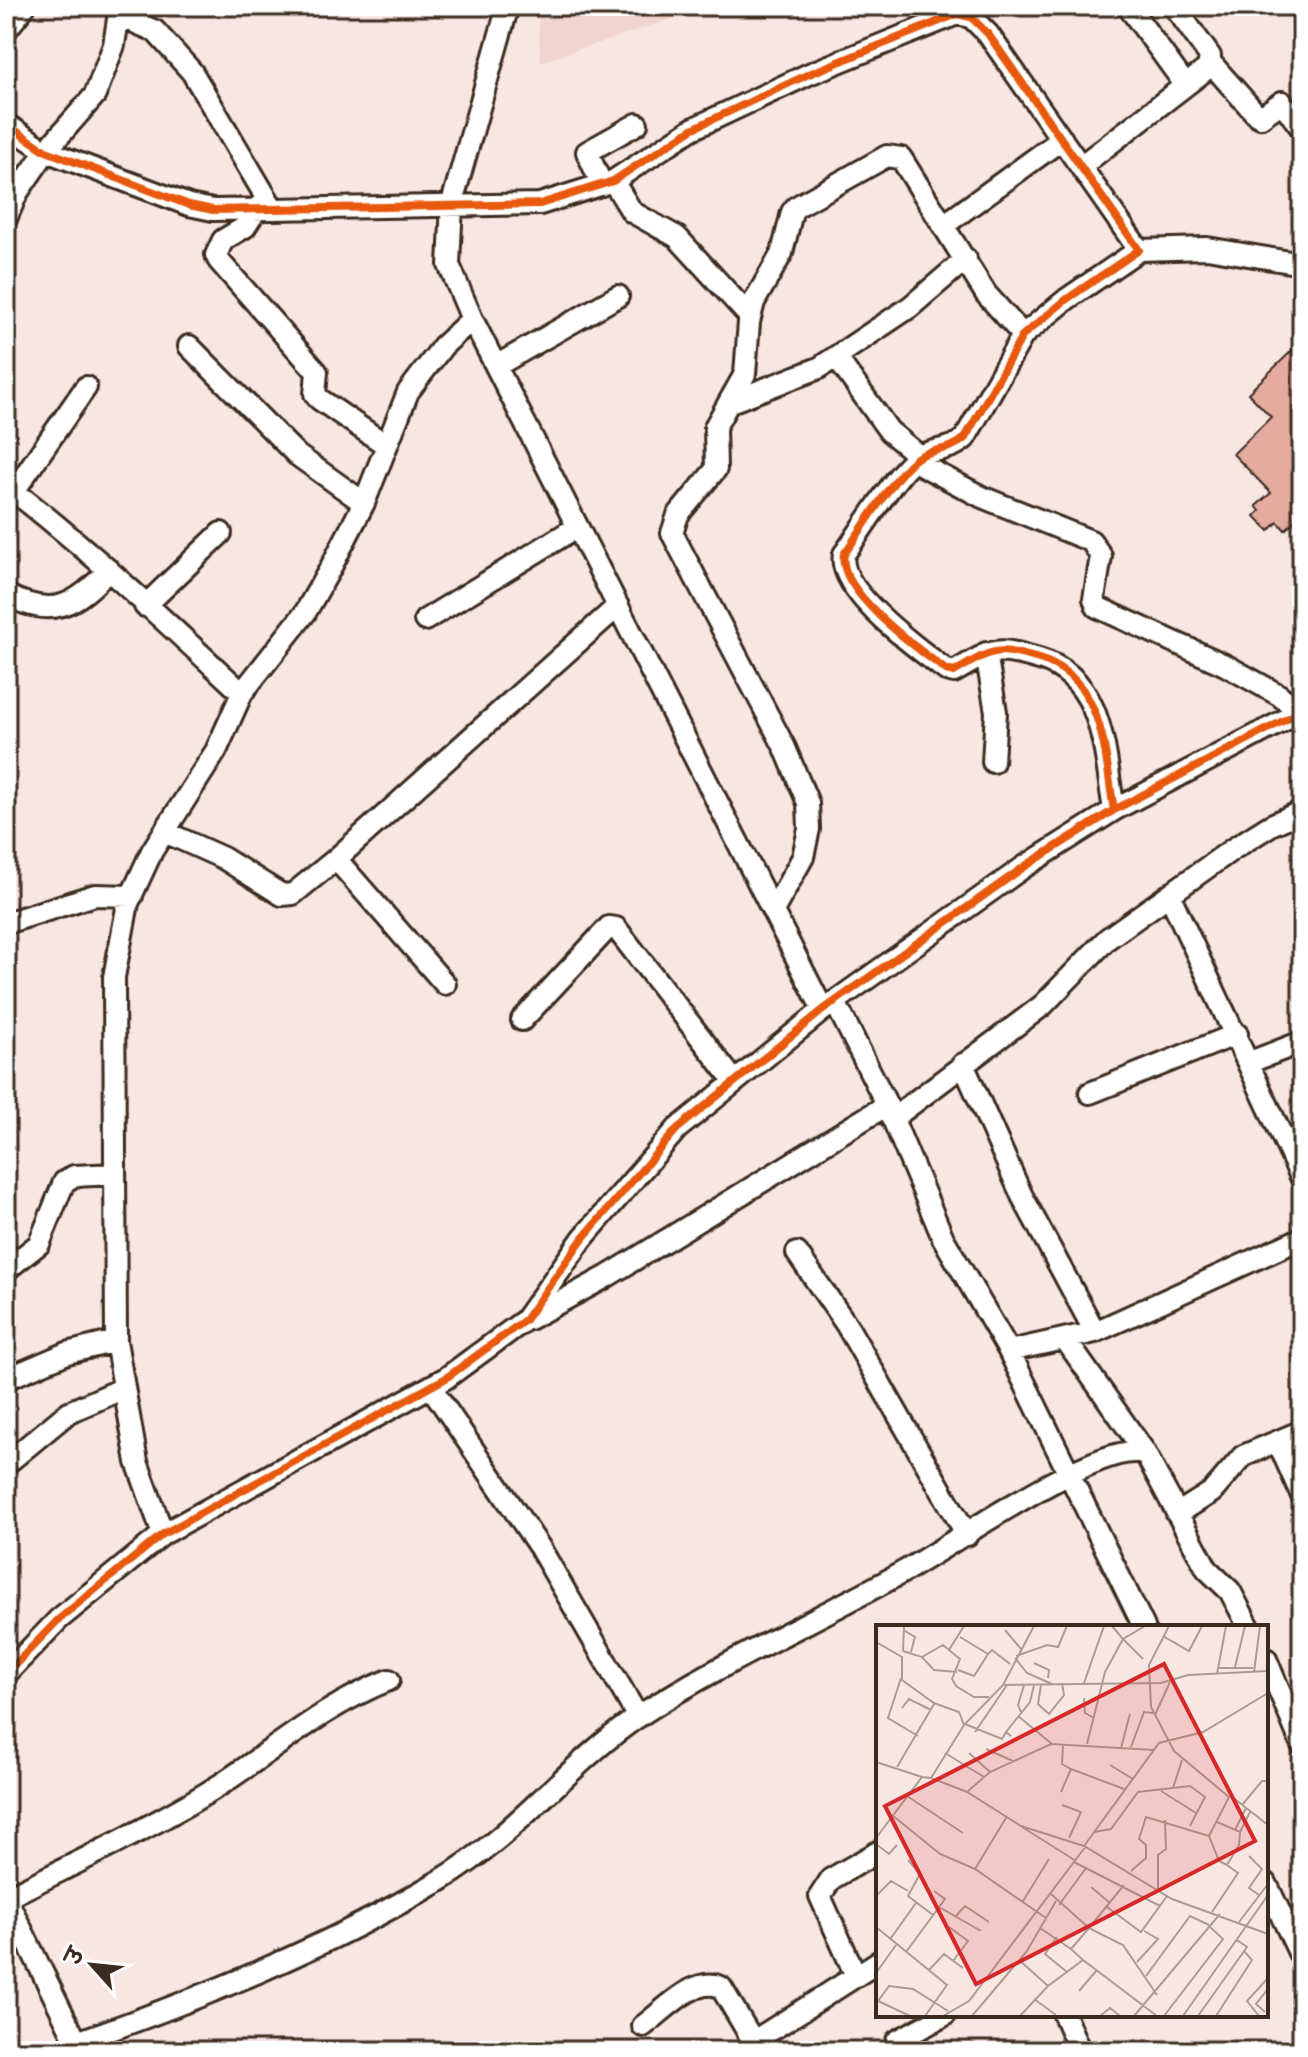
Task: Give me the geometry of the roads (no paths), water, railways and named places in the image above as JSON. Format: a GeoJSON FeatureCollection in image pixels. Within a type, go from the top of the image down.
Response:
{"type":"FeatureCollection","features":[{"type":"Feature","properties":{"kind":"street"},"geometry":{"type":"LineString","coordinates":[[6,30],[25,6]]}},
{"type":"Feature","properties":{"kind":"street"},"geometry":{"type":"LineString","coordinates":[[508,6],[452,203],[449,265],[472,319],[773,911],[890,1112],[943,1238],[1009,1351],[1143,1625]]}},
{"type":"Feature","properties":{"kind":"street"},"geometry":{"type":"LineString","coordinates":[[1128,6],[1184,83]]}},
{"type":"Feature","properties":{"kind":"street"},"geometry":{"type":"LineString","coordinates":[[1081,166],[1184,83],[1208,68],[1210,56],[1174,6]]}},
{"type":"Feature","properties":{"kind":"street"},"geometry":{"type":"LineString","coordinates":[[6,219],[17,193],[46,151],[95,95],[114,45],[119,11],[155,31],[192,72],[259,212]]}},
{"type":"Feature","properties":{"kind":"street"},"geometry":{"type":"LineString","coordinates":[[6,124],[46,151],[189,205],[213,210],[259,212],[452,203],[540,204],[607,183],[692,129],[809,74],[957,14],[971,17],[988,34],[1139,250]]}},
{"type":"Feature","properties":{"kind":"street"},"geometry":{"type":"LineString","coordinates":[[1210,62],[1257,115],[1261,117],[1282,102],[1302,129]]}},
{"type":"Feature","properties":{"kind":"street"},"geometry":{"type":"LineString","coordinates":[[637,124],[587,152],[607,183],[632,212],[677,237],[750,317]]}},
{"type":"Feature","properties":{"kind":"street"},"geometry":{"type":"LineString","coordinates":[[944,225],[1062,139]]}},
{"type":"Feature","properties":{"kind":"street"},"geometry":{"type":"LineString","coordinates":[[773,911],[803,857],[809,829],[808,803],[785,748],[672,533],[678,515],[716,469],[715,427],[733,401],[745,374],[750,317],[782,253],[796,207],[887,156],[901,158],[986,294],[1023,335]]}},
{"type":"Feature","properties":{"kind":"street"},"geometry":{"type":"LineString","coordinates":[[259,212],[223,240],[216,255],[219,261],[317,372],[315,394],[319,399],[386,445]]}},
{"type":"Feature","properties":{"kind":"street"},"geometry":{"type":"LineString","coordinates":[[1114,810],[1097,715],[1080,682],[1049,662],[1004,649],[986,653],[954,672],[946,670],[915,647],[845,577],[844,554],[916,459],[952,448],[965,438],[1023,335],[1139,250],[1207,248],[1302,264]]}},
{"type":"Feature","properties":{"kind":"street"},"geometry":{"type":"LineString","coordinates":[[733,401],[808,373],[836,357],[910,307],[966,259]]}},
{"type":"Feature","properties":{"kind":"street"},"geometry":{"type":"LineString","coordinates":[[496,366],[618,296]]}},
{"type":"Feature","properties":{"kind":"street"},"geometry":{"type":"LineString","coordinates":[[163,1534],[137,1462],[116,1341],[114,977],[132,896],[165,832],[216,751],[242,693],[305,613],[364,503],[408,392],[443,346],[472,319]]}},
{"type":"Feature","properties":{"kind":"street"},"geometry":{"type":"LineString","coordinates":[[189,346],[287,446],[364,503]]}},
{"type":"Feature","properties":{"kind":"street"},"geometry":{"type":"LineString","coordinates":[[518,1325],[583,1238],[677,1129],[829,1006],[1024,867],[1114,810],[1301,711],[1225,665],[1097,607],[1094,599],[1101,556],[1091,541],[982,497],[916,459],[889,431],[836,357]]}},
{"type":"Feature","properties":{"kind":"street"},"geometry":{"type":"LineString","coordinates":[[86,387],[10,488],[109,570],[242,693]]}},
{"type":"Feature","properties":{"kind":"street"},"geometry":{"type":"LineString","coordinates":[[425,620],[577,527]]}},
{"type":"Feature","properties":{"kind":"street"},"geometry":{"type":"LineString","coordinates":[[145,606],[221,533]]}},
{"type":"Feature","properties":{"kind":"street"},"geometry":{"type":"LineString","coordinates":[[6,595],[36,608],[52,609],[80,598],[109,570]]}},
{"type":"Feature","properties":{"kind":"street"},"geometry":{"type":"LineString","coordinates":[[165,832],[223,858],[282,895],[293,894],[618,606]]}},
{"type":"Feature","properties":{"kind":"street"},"geometry":{"type":"LineString","coordinates":[[986,653],[996,712],[993,762]]}},
{"type":"Feature","properties":{"kind":"street"},"geometry":{"type":"LineString","coordinates":[[6,1674],[59,1619],[163,1534],[431,1387],[518,1325],[890,1112],[963,1064],[1043,1005],[1107,939],[1233,849],[1271,825],[1302,811]]}},
{"type":"Feature","properties":{"kind":"street"},"geometry":{"type":"LineString","coordinates":[[336,859],[445,984]]}},
{"type":"Feature","properties":{"kind":"street"},"geometry":{"type":"LineString","coordinates":[[6,923],[95,895],[132,896]]}},
{"type":"Feature","properties":{"kind":"street"},"geometry":{"type":"LineString","coordinates":[[1170,896],[1302,1179]]}},
{"type":"Feature","properties":{"kind":"street"},"geometry":{"type":"LineString","coordinates":[[522,1020],[609,927],[616,928],[735,1082]]}},
{"type":"Feature","properties":{"kind":"street"},"geometry":{"type":"LineString","coordinates":[[1090,1093],[1237,1034]]}},
{"type":"Feature","properties":{"kind":"street"},"geometry":{"type":"LineString","coordinates":[[1250,1062],[1302,1042]]}},
{"type":"Feature","properties":{"kind":"street"},"geometry":{"type":"LineString","coordinates":[[963,1064],[1022,1196],[1095,1332]]}},
{"type":"Feature","properties":{"kind":"street"},"geometry":{"type":"LineString","coordinates":[[6,1270],[39,1244],[64,1182],[74,1176],[114,1174]]}},
{"type":"Feature","properties":{"kind":"street"},"geometry":{"type":"LineString","coordinates":[[1009,1351],[1095,1332],[1302,1238]]}},
{"type":"Feature","properties":{"kind":"street"},"geometry":{"type":"LineString","coordinates":[[797,1253],[846,1324],[967,1535]]}},
{"type":"Feature","properties":{"kind":"street"},"geometry":{"type":"LineString","coordinates":[[1065,1339],[1144,1451],[1207,1569],[1230,1591],[1248,1625]]}},
{"type":"Feature","properties":{"kind":"street"},"geometry":{"type":"LineString","coordinates":[[6,1379],[67,1353],[116,1341]]}},
{"type":"Feature","properties":{"kind":"street"},"geometry":{"type":"LineString","coordinates":[[431,1387],[540,1548],[638,1717]]}},
{"type":"Feature","properties":{"kind":"street"},"geometry":{"type":"LineString","coordinates":[[6,1464],[69,1412],[122,1389]]}},
{"type":"Feature","properties":{"kind":"street"},"geometry":{"type":"LineString","coordinates":[[1177,1514],[1212,1492],[1243,1456],[1302,1431]]}},
{"type":"Feature","properties":{"kind":"street"},"geometry":{"type":"LineString","coordinates":[[1278,1442],[1302,1496]]}},
{"type":"Feature","properties":{"kind":"street"},"geometry":{"type":"LineString","coordinates":[[389,1680],[356,1693],[309,1720],[224,1782],[166,1817],[6,1898],[79,2046],[234,1983],[441,1880],[500,1839],[638,1717],[967,1535],[1070,1473],[1123,1451],[1135,1452]]}},
{"type":"Feature","properties":{"kind":"street"},"geometry":{"type":"LineString","coordinates":[[1268,1664],[1300,1736]]}},
{"type":"Feature","properties":{"kind":"street"},"geometry":{"type":"LineString","coordinates":[[856,1976],[820,1896],[831,1879],[876,1853]]}},
{"type":"Feature","properties":{"kind":"street"},"geometry":{"type":"LineString","coordinates":[[1268,1887],[1302,1959]]}},
{"type":"Feature","properties":{"kind":"street"},"geometry":{"type":"LineString","coordinates":[[643,2026],[706,1982],[721,1987],[757,2046],[876,1963]]}},
{"type":"Feature","properties":{"kind":"street"},"geometry":{"type":"LineString","coordinates":[[897,2041],[941,2017]]}},
{"type":"Feature","properties":{"kind":"street"},"geometry":{"type":"LineString","coordinates":[[1065,2017],[1080,2051]]}}]}
